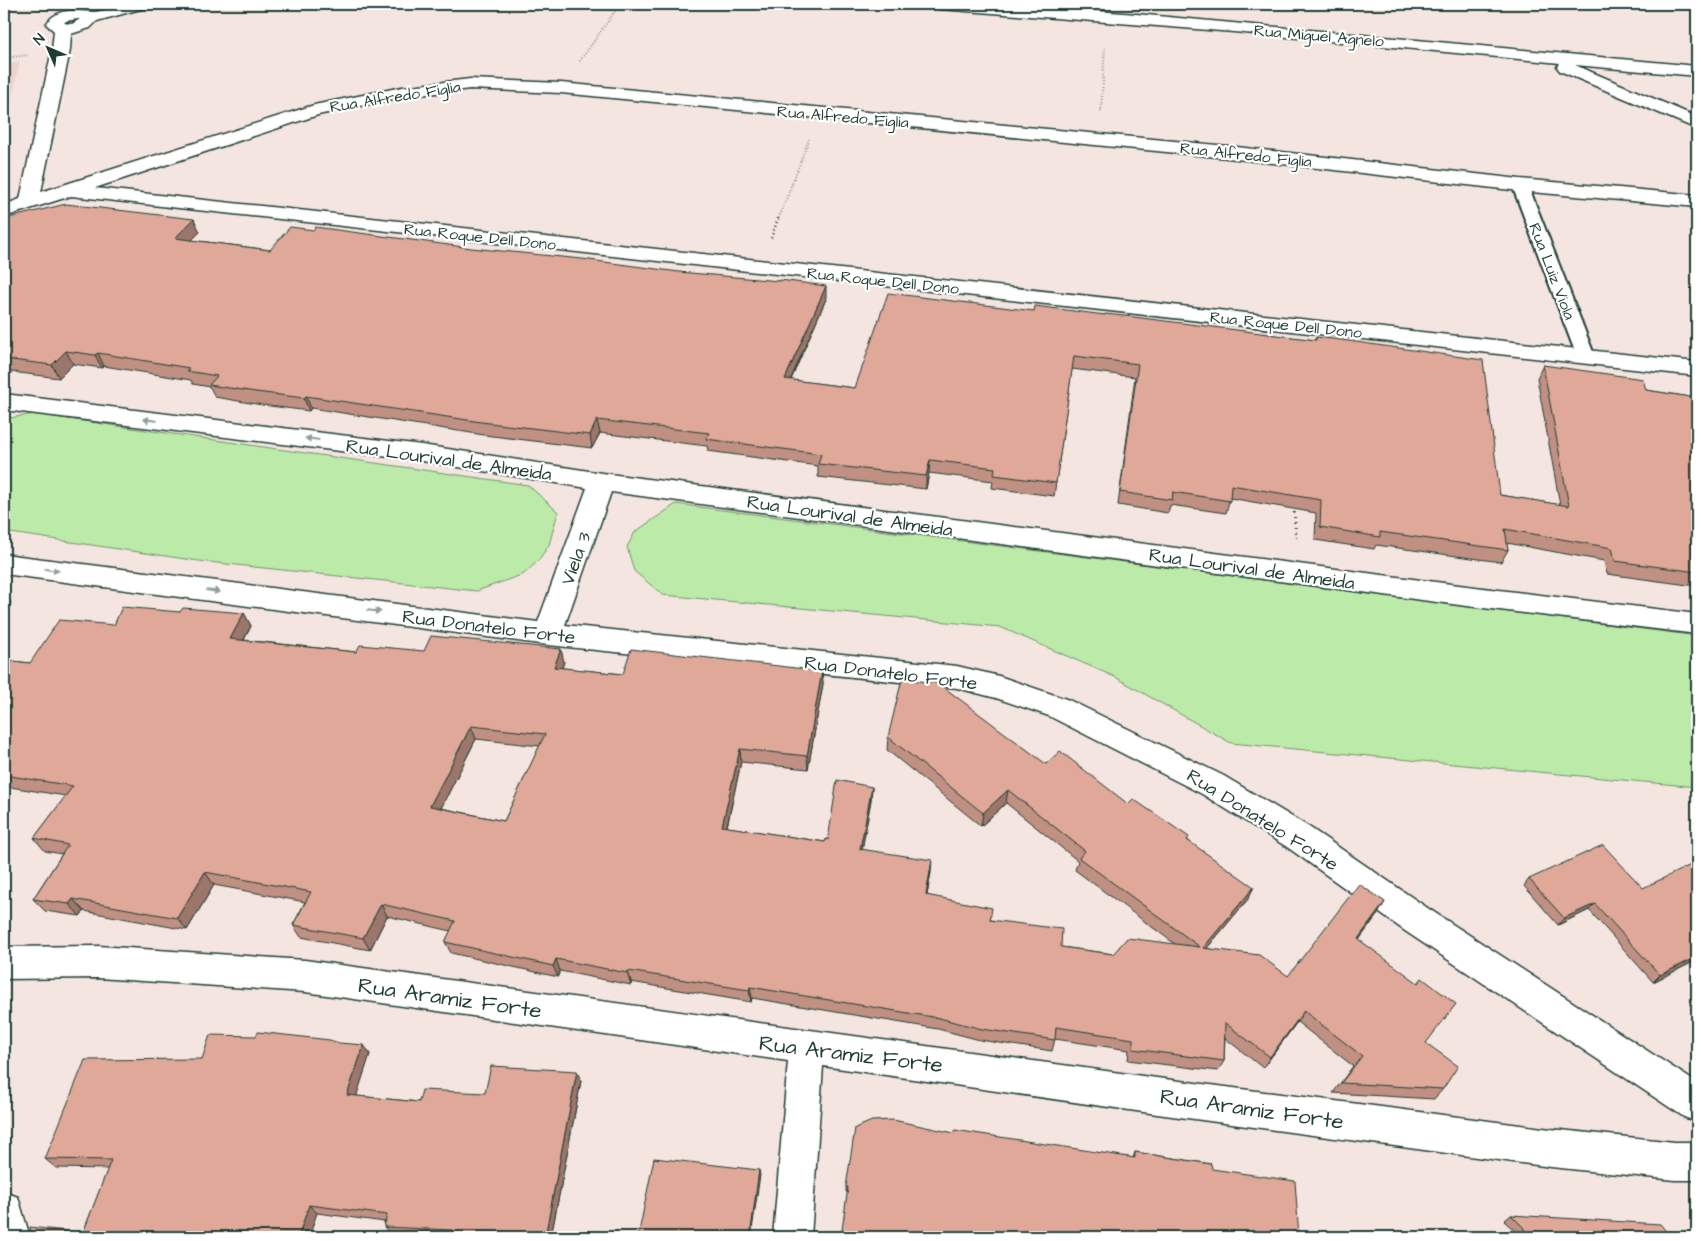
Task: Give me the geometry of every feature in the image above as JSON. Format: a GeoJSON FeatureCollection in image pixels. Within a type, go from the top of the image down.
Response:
{"type":"FeatureCollection","features":[{"type":"Feature","properties":{"kind":"street"},"geometry":{"type":"LineString","coordinates":[[29,203],[61,50],[62,17],[85,24],[89,18],[142,4]]}},
{"type":"Feature","properties":{"kind":"street","name":"Rua Miguel Agnelo"},"geometry":{"type":"LineString","coordinates":[[940,4],[1106,16],[1332,36],[1544,58],[1697,71]]}},
{"type":"Feature","properties":{"kind":"street"},"geometry":{"type":"LineString","coordinates":[[1544,58],[1695,122]]}},
{"type":"Feature","properties":{"kind":"street"},"geometry":{"type":"LineString","coordinates":[[1695,122],[1684,114],[1677,93],[1682,83],[1697,76]]}},
{"type":"Feature","properties":{"kind":"street","name":"Rua Alfredo Figlia"},"geometry":{"type":"LineString","coordinates":[[4,211],[314,110],[402,92],[470,84],[562,88],[1228,152],[1520,185],[1697,201]]}},
{"type":"Feature","properties":{"kind":"street","name":"Rua Roque Dell Dono"},"geometry":{"type":"LineString","coordinates":[[68,191],[1697,369]]}},
{"type":"Feature","properties":{"kind":"street","name":"Rua Lourival de Almeida"},"geometry":{"type":"LineString","coordinates":[[4,402],[422,453],[602,482],[1297,574],[1697,624]]}},
{"type":"Feature","properties":{"kind":"street","name":"Viela 3"},"geometry":{"type":"LineString","coordinates":[[548,634],[602,482]]}},
{"type":"Feature","properties":{"kind":"street","name":"Rua Donatelo Forte"},"geometry":{"type":"LineString","coordinates":[[4,564],[548,634],[956,677],[999,688],[1059,708],[1213,785],[1281,827],[1417,920],[1697,1104]]}},
{"type":"Feature","properties":{"kind":"street","name":"Rua Aramiz Forte"},"geometry":{"type":"LineString","coordinates":[[4,963],[98,962],[305,976],[807,1048],[855,1053],[1167,1097],[1531,1145],[1697,1162]]}},
{"type":"Feature","properties":{"kind":"street"},"geometry":{"type":"LineString","coordinates":[[792,1237],[807,1048]]}},
{"type":"Feature","properties":{"kind":"street"},"geometry":{"type":"LineString","coordinates":[[4,1211],[11,1237]]}},
{"type":"Feature","properties":{"kind":"lane","name":"Rua Luiz Viola"},"geometry":{"type":"LineString","coordinates":[[1520,185],[1586,357]]}},
{"type":"Feature","properties":{"kind":"path"},"geometry":{"type":"LineString","coordinates":[[562,88],[620,4]]}},
{"type":"Feature","properties":{"kind":"path"},"geometry":{"type":"LineString","coordinates":[[1099,140],[1106,16]]}},
{"type":"Feature","properties":{"kind":"path"},"geometry":{"type":"LineString","coordinates":[[760,267],[819,114]]}},
{"type":"Feature","properties":{"kind":"path"},"geometry":{"type":"LineString","coordinates":[[1294,504],[1297,574]]}},
{"type":"Feature","properties":{"kind":"shaded area"},"geometry":{"type":"Polygon","coordinates":[[[20,61],[4,135],[4,63],[20,61]]]}},
{"type":"Feature","properties":{"kind":"green space"},"geometry":{"type":"Polygon","coordinates":[[[34,414],[528,485],[558,512],[549,545],[538,561],[524,574],[477,591],[199,561],[4,532],[4,419],[34,414]]]}},
{"type":"Feature","properties":{"kind":"green space"},"geometry":{"type":"Polygon","coordinates":[[[676,504],[1697,636],[1697,787],[1231,743],[1115,677],[1000,627],[663,595],[634,571],[627,547],[635,532],[676,504]]]}},
{"type":"Feature","properties":{"kind":"building"},"geometry":{"type":"Polygon","coordinates":[[[66,204],[194,219],[175,238],[270,250],[290,227],[314,230],[315,227],[471,248],[582,259],[679,272],[780,280],[826,286],[785,379],[855,388],[888,293],[1034,311],[1035,306],[1316,340],[1316,337],[1483,360],[1500,495],[1569,506],[1543,365],[1643,379],[1646,390],[1697,398],[1697,572],[1615,561],[1612,548],[1505,529],[1508,550],[1380,532],[1380,537],[1320,527],[1321,500],[1231,485],[1230,501],[1173,492],[1172,500],[1120,492],[1138,364],[1074,356],[1056,483],[994,475],[995,468],[930,460],[926,476],[818,464],[821,454],[706,439],[709,433],[597,420],[590,435],[481,422],[306,396],[304,398],[256,392],[209,385],[217,376],[187,371],[189,368],[98,353],[95,355],[66,351],[52,365],[4,359],[4,219],[66,204]]]}},
{"type":"Feature","properties":{"kind":"building"},"geometry":{"type":"Polygon","coordinates":[[[122,607],[180,612],[183,608],[244,613],[230,639],[356,652],[360,645],[424,651],[431,636],[561,649],[554,667],[623,674],[631,649],[822,671],[807,756],[740,749],[722,826],[825,842],[826,839],[828,840],[837,780],[872,787],[860,849],[932,860],[926,895],[992,908],[990,920],[1062,929],[1061,947],[1113,954],[1127,938],[1200,947],[1079,858],[1085,851],[1008,790],[983,813],[888,737],[902,679],[938,683],[1046,764],[1060,751],[1128,804],[1133,799],[1189,837],[1187,840],[1254,887],[1203,948],[1259,955],[1288,976],[1359,884],[1385,902],[1358,939],[1418,983],[1422,978],[1456,1004],[1426,1043],[1458,1066],[1443,1089],[1341,1083],[1362,1056],[1304,1011],[1270,1057],[1225,1023],[1224,1061],[1133,1049],[1133,1039],[1056,1027],[1055,1040],[982,1029],[939,1018],[750,987],[749,990],[628,971],[627,973],[556,959],[553,966],[445,942],[455,921],[381,904],[363,938],[293,925],[311,892],[205,872],[177,918],[73,899],[69,904],[33,899],[68,845],[34,838],[73,786],[4,775],[4,660],[30,663],[59,620],[114,625],[122,607]],[[471,726],[430,806],[504,821],[545,734],[471,726]]]}},
{"type":"Feature","properties":{"kind":"building"},"geometry":{"type":"Polygon","coordinates":[[[1603,845],[1643,888],[1697,862],[1697,957],[1660,975],[1595,904],[1564,918],[1529,879],[1603,845]]]}},
{"type":"Feature","properties":{"kind":"building"},"geometry":{"type":"Polygon","coordinates":[[[258,1032],[364,1045],[347,1095],[419,1102],[422,1090],[485,1093],[491,1066],[577,1071],[545,1237],[450,1237],[452,1230],[384,1227],[387,1215],[309,1205],[298,1237],[32,1237],[30,1227],[83,1233],[111,1160],[45,1159],[85,1060],[202,1059],[210,1035],[256,1036],[258,1032]]]}},
{"type":"Feature","properties":{"kind":"building"},"geometry":{"type":"Polygon","coordinates":[[[893,1120],[954,1133],[955,1130],[1135,1158],[1135,1152],[1211,1164],[1212,1169],[1295,1181],[1299,1237],[841,1237],[855,1128],[872,1121],[893,1120]]]}},
{"type":"Feature","properties":{"kind":"building"},"geometry":{"type":"Polygon","coordinates":[[[654,1158],[759,1170],[750,1237],[638,1237],[654,1158]]]}},
{"type":"Feature","properties":{"kind":"building"},"geometry":{"type":"Polygon","coordinates":[[[1511,1215],[1660,1224],[1671,1237],[1533,1237],[1511,1215]]]}}]}
